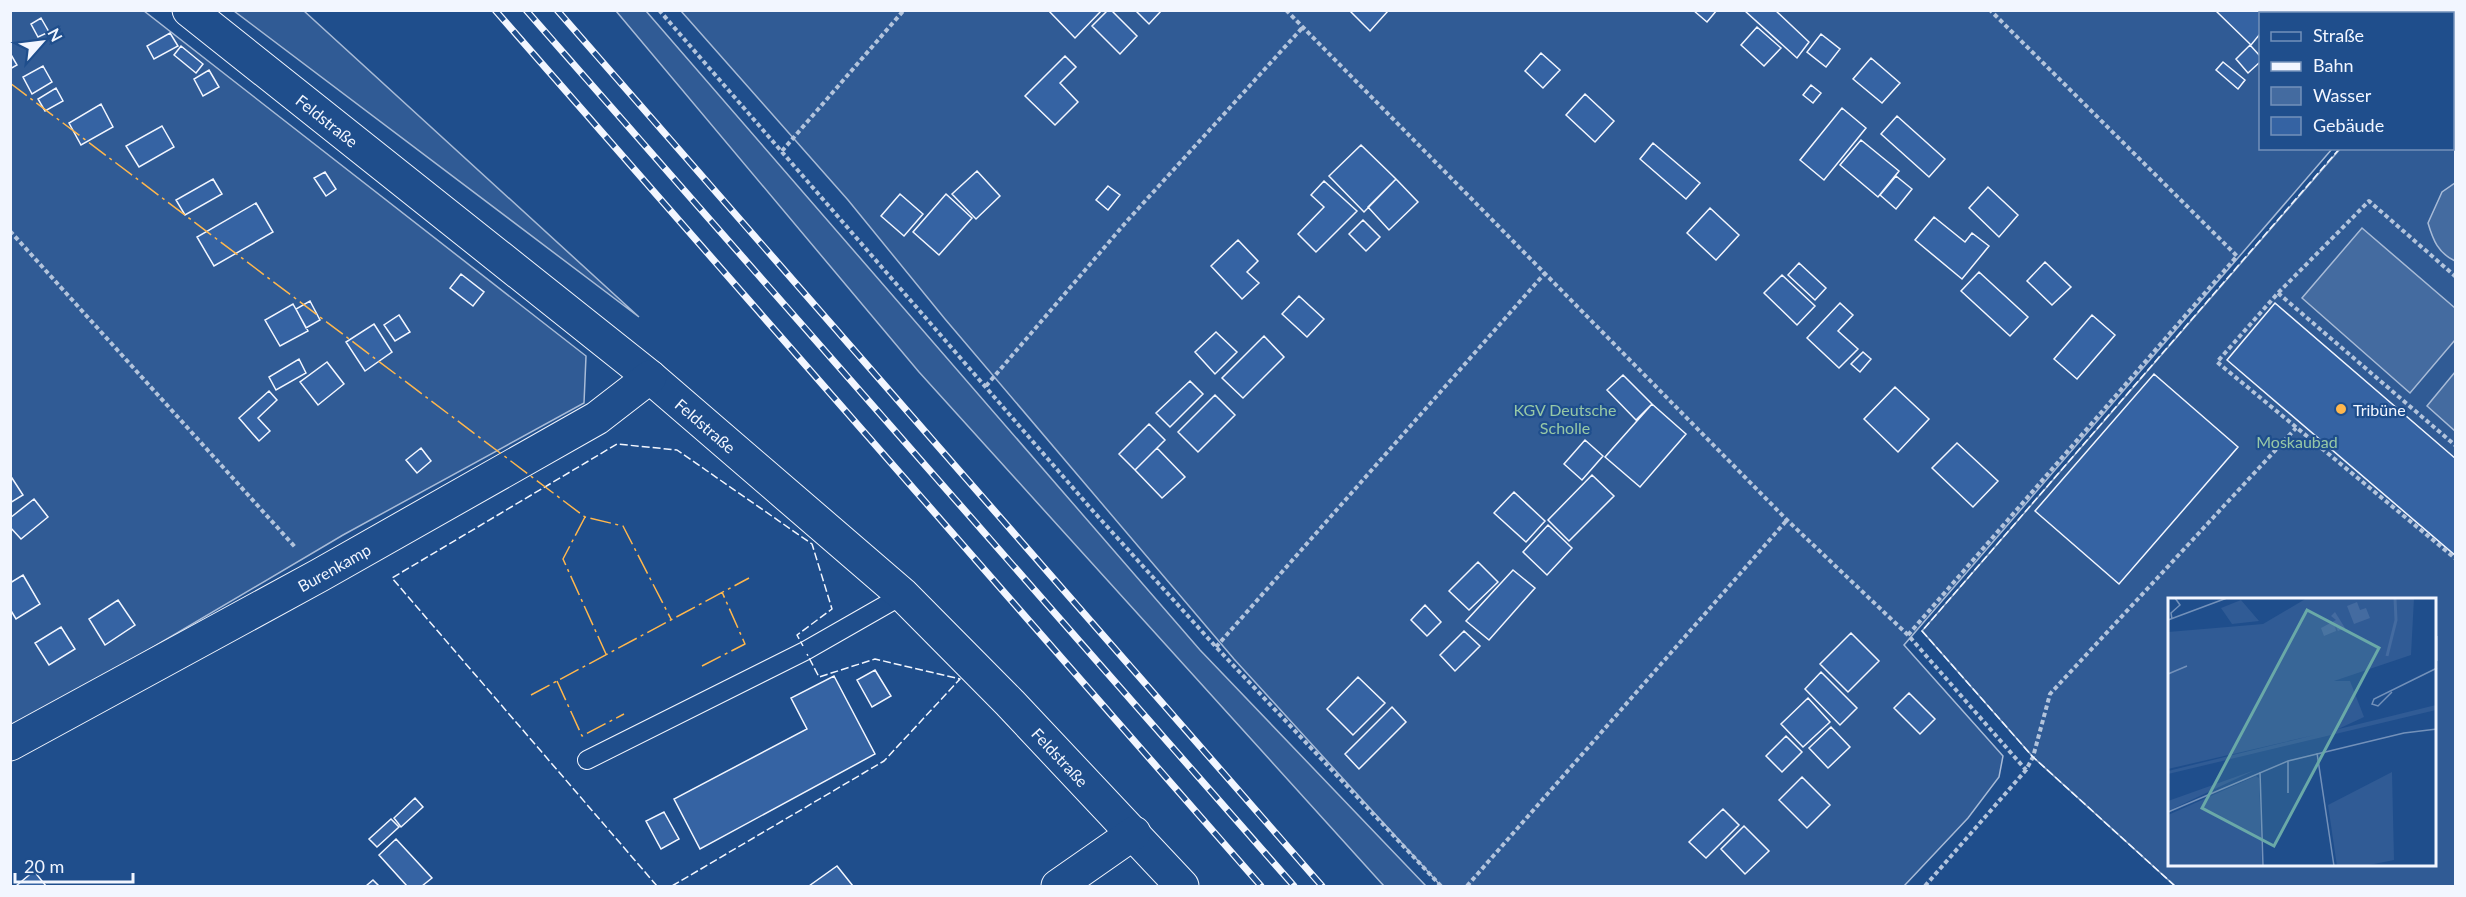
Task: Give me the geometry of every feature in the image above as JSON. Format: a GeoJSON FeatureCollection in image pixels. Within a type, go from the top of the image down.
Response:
{"type":"FeatureCollection","features":[{"type":"Feature","properties":{"kind":"street","name":"Feldstraße"},"geometry":{"type":"LineString","coordinates":[[189,10],[650,377],[903,595],[1134,833],[1182,886]]}},
{"type":"Feature","properties":{"kind":"street","name":"Burenkamp"},"geometry":{"type":"LineString","coordinates":[[10,744],[320,575],[597,418],[650,377]]}},
{"type":"Feature","properties":{"kind":"street"},"geometry":{"type":"LineString","coordinates":[[1058,886],[1134,833]]}},
{"type":"Feature","properties":{"kind":"lane"},"geometry":{"type":"LineString","coordinates":[[587,760],[805,651],[903,595]]}},
{"type":"Feature","properties":{"kind":"path"},"geometry":{"type":"LineString","coordinates":[[659,10],[1093,511],[1216,647],[1441,886]]}},
{"type":"Feature","properties":{"kind":"path"},"geometry":{"type":"LineString","coordinates":[[782,150],[904,10]]}},
{"type":"Feature","properties":{"kind":"path"},"geometry":{"type":"LineString","coordinates":[[1286,10],[1787,520],[1908,635],[2026,770]]}},
{"type":"Feature","properties":{"kind":"path"},"geometry":{"type":"LineString","coordinates":[[1908,635],[2237,256],[1990,10]]}},
{"type":"Feature","properties":{"kind":"path"},"geometry":{"type":"LineString","coordinates":[[986,386],[1127,221],[1303,27]]}},
{"type":"Feature","properties":{"kind":"path"},"geometry":{"type":"LineString","coordinates":[[2456,278],[2369,201],[2278,293],[2217,362],[2456,559]]}},
{"type":"Feature","properties":{"kind":"path"},"geometry":{"type":"LineString","coordinates":[[10,231],[320,575]]}},
{"type":"Feature","properties":{"kind":"path"},"geometry":{"type":"LineString","coordinates":[[1216,647],[1545,273]]}},
{"type":"Feature","properties":{"kind":"path"},"geometry":{"type":"LineString","coordinates":[[2278,293],[2456,446]]}},
{"type":"Feature","properties":{"kind":"path"},"geometry":{"type":"LineString","coordinates":[[1925,886],[2026,770],[2033,757],[2050,694],[2296,428]]}},
{"type":"Feature","properties":{"kind":"path"},"geometry":{"type":"LineString","coordinates":[[1467,886],[1787,520]]}},
{"type":"Feature","properties":{"kind":"shaded area"},"geometry":{"type":"Polygon","coordinates":[[[10,11],[144,11],[586,356],[584,403],[343,535],[11,731],[10,11]]]}},
{"type":"Feature","properties":{"kind":"shaded area"},"geometry":{"type":"Polygon","coordinates":[[[234,11],[304,11],[639,317],[234,11]]]}},
{"type":"Feature","properties":{"kind":"shaded area"},"geometry":{"type":"Polygon","coordinates":[[[616,11],[646,11],[1200,650],[1426,886],[1384,886],[919,372],[616,11]]]}},
{"type":"Feature","properties":{"kind":"shaded area","name":"KGV Deutsche Scholle"},"geometry":{"type":"Polygon","coordinates":[[[681,11],[2454,11],[2259,12],[2259,150],[2331,150],[1904,645],[2003,756],[1999,777],[1968,818],[1904,886],[1441,886],[1234,659],[945,319],[848,200],[681,11]]]}},
{"type":"Feature","properties":{"kind":"shaded area","name":"Moskaubad"},"geometry":{"type":"Polygon","coordinates":[[[2455,15],[2455,886],[2175,886],[2033,757],[1922,631],[2339,150],[2454,150],[2455,15]]]}},
{"type":"Feature","properties":{"kind":"water"},"geometry":{"type":"Polygon","coordinates":[[[2455,183],[2455,261],[2444,254],[2437,245],[2428,223],[2442,192],[2455,183]]]}},
{"type":"Feature","properties":{"kind":"water"},"geometry":{"type":"Polygon","coordinates":[[[2362,228],[2455,308],[2455,340],[2410,393],[2302,298],[2362,228]]]}},
{"type":"Feature","properties":{"kind":"water"},"geometry":{"type":"Polygon","coordinates":[[[2455,372],[2455,431],[2427,406],[2455,372]]]}},
{"type":"Feature","properties":{"kind":"building"},"geometry":{"type":"Polygon","coordinates":[[[1048,10],[1102,10],[1075,38],[1048,10]]]}},
{"type":"Feature","properties":{"kind":"building"},"geometry":{"type":"Polygon","coordinates":[[[1108,10],[1111,10],[1137,36],[1120,54],[1092,26],[1108,10]]]}},
{"type":"Feature","properties":{"kind":"building"},"geometry":{"type":"Polygon","coordinates":[[[1135,10],[1162,10],[1149,24],[1135,10]]]}},
{"type":"Feature","properties":{"kind":"building"},"geometry":{"type":"Polygon","coordinates":[[[1349,10],[1388,10],[1388,11],[1370,31],[1349,10]]]}},
{"type":"Feature","properties":{"kind":"building"},"geometry":{"type":"Polygon","coordinates":[[[1693,10],[1717,10],[1707,22],[1693,10]]]}},
{"type":"Feature","properties":{"kind":"building"},"geometry":{"type":"Polygon","coordinates":[[[1775,10],[1809,42],[1797,58],[1745,11],[1775,10]]]}},
{"type":"Feature","properties":{"kind":"building"},"geometry":{"type":"Polygon","coordinates":[[[2215,10],[2259,10],[2261,12],[2259,12],[2259,35],[2251,45],[2215,10]]]}},
{"type":"Feature","properties":{"kind":"building"},"geometry":{"type":"Polygon","coordinates":[[[2270,10],[2295,10],[2296,12],[2272,12],[2270,10]]]}},
{"type":"Feature","properties":{"kind":"building"},"geometry":{"type":"Polygon","coordinates":[[[41,18],[49,32],[38,37],[31,24],[41,18]]]}},
{"type":"Feature","properties":{"kind":"building"},"geometry":{"type":"Polygon","coordinates":[[[1757,27],[1781,48],[1764,66],[1741,45],[1757,27]]]}},
{"type":"Feature","properties":{"kind":"building"},"geometry":{"type":"Polygon","coordinates":[[[170,33],[178,46],[154,59],[147,46],[170,33]]]}},
{"type":"Feature","properties":{"kind":"building"},"geometry":{"type":"Polygon","coordinates":[[[1821,34],[1840,49],[1826,67],[1807,52],[1821,34]]]}},
{"type":"Feature","properties":{"kind":"building"},"geometry":{"type":"Polygon","coordinates":[[[2250,45],[2259,55],[2259,63],[2248,73],[2236,59],[2250,45]]]}},
{"type":"Feature","properties":{"kind":"building"},"geometry":{"type":"Polygon","coordinates":[[[181,46],[203,64],[196,73],[174,55],[181,46]]]}},
{"type":"Feature","properties":{"kind":"building"},"geometry":{"type":"Polygon","coordinates":[[[10,53],[17,65],[10,69],[10,53]]]}},
{"type":"Feature","properties":{"kind":"building"},"geometry":{"type":"Polygon","coordinates":[[[1541,53],[1560,70],[1543,88],[1525,71],[1541,53]]]}},
{"type":"Feature","properties":{"kind":"building"},"geometry":{"type":"Polygon","coordinates":[[[1065,56],[1076,67],[1060,83],[1078,102],[1055,125],[1025,96],[1065,56]]]}},
{"type":"Feature","properties":{"kind":"building"},"geometry":{"type":"Polygon","coordinates":[[[1871,58],[1900,83],[1882,103],[1853,79],[1871,58]]]}},
{"type":"Feature","properties":{"kind":"building"},"geometry":{"type":"Polygon","coordinates":[[[2223,62],[2245,80],[2238,89],[2216,70],[2223,62]]]}},
{"type":"Feature","properties":{"kind":"building"},"geometry":{"type":"Polygon","coordinates":[[[43,66],[52,82],[32,94],[23,77],[43,66]]]}},
{"type":"Feature","properties":{"kind":"building"},"geometry":{"type":"Polygon","coordinates":[[[209,70],[219,87],[203,96],[194,79],[209,70]]]}},
{"type":"Feature","properties":{"kind":"building"},"geometry":{"type":"Polygon","coordinates":[[[1811,85],[1821,93],[1813,103],[1803,95],[1811,85]]]}},
{"type":"Feature","properties":{"kind":"building"},"geometry":{"type":"Polygon","coordinates":[[[56,88],[63,101],[45,111],[38,99],[56,88]]]}},
{"type":"Feature","properties":{"kind":"building"},"geometry":{"type":"Polygon","coordinates":[[[1585,94],[1614,121],[1595,142],[1566,115],[1585,94]]]}},
{"type":"Feature","properties":{"kind":"building"},"geometry":{"type":"Polygon","coordinates":[[[101,104],[113,127],[81,145],[69,123],[101,104]]]}},
{"type":"Feature","properties":{"kind":"building"},"geometry":{"type":"Polygon","coordinates":[[[1842,108],[1866,128],[1824,180],[1800,160],[1842,108]]]}},
{"type":"Feature","properties":{"kind":"building"},"geometry":{"type":"Polygon","coordinates":[[[1897,116],[1945,159],[1929,177],[1881,134],[1897,116]]]}},
{"type":"Feature","properties":{"kind":"building"},"geometry":{"type":"Polygon","coordinates":[[[162,126],[174,147],[139,167],[126,146],[162,126]]]}},
{"type":"Feature","properties":{"kind":"building"},"geometry":{"type":"Polygon","coordinates":[[[1861,140],[1899,171],[1878,197],[1840,165],[1861,140]]]}},
{"type":"Feature","properties":{"kind":"building"},"geometry":{"type":"Polygon","coordinates":[[[1653,143],[1700,183],[1686,199],[1640,159],[1653,143]]]}},
{"type":"Feature","properties":{"kind":"building"},"geometry":{"type":"Polygon","coordinates":[[[1361,145],[1396,179],[1364,212],[1329,176],[1361,145]]]}},
{"type":"Feature","properties":{"kind":"building"},"geometry":{"type":"Polygon","coordinates":[[[977,171],[1000,196],[976,219],[952,194],[977,171]]]}},
{"type":"Feature","properties":{"kind":"building"},"geometry":{"type":"Polygon","coordinates":[[[325,172],[336,189],[326,196],[314,178],[325,172]]]}},
{"type":"Feature","properties":{"kind":"building"},"geometry":{"type":"Polygon","coordinates":[[[1896,176],[1912,189],[1896,209],[1880,195],[1896,176]]]}},
{"type":"Feature","properties":{"kind":"building"},"geometry":{"type":"Polygon","coordinates":[[[213,179],[222,194],[185,215],[176,200],[213,179]]]}},
{"type":"Feature","properties":{"kind":"building"},"geometry":{"type":"Polygon","coordinates":[[[1396,179],[1418,202],[1389,230],[1368,207],[1396,179]]]}},
{"type":"Feature","properties":{"kind":"building"},"geometry":{"type":"Polygon","coordinates":[[[1324,181],[1357,211],[1316,252],[1298,234],[1324,207],[1311,195],[1324,181]]]}},
{"type":"Feature","properties":{"kind":"building"},"geometry":{"type":"Polygon","coordinates":[[[1108,186],[1120,195],[1108,210],[1096,200],[1108,186]]]}},
{"type":"Feature","properties":{"kind":"building"},"geometry":{"type":"Polygon","coordinates":[[[1988,187],[2018,215],[1999,237],[1969,208],[1988,187]]]}},
{"type":"Feature","properties":{"kind":"building"},"geometry":{"type":"Polygon","coordinates":[[[900,194],[923,214],[904,236],[881,216],[900,194]]]}},
{"type":"Feature","properties":{"kind":"building"},"geometry":{"type":"Polygon","coordinates":[[[946,194],[972,218],[939,255],[913,232],[946,194]]]}},
{"type":"Feature","properties":{"kind":"building"},"geometry":{"type":"Polygon","coordinates":[[[256,203],[273,232],[214,266],[197,237],[256,203]]]}},
{"type":"Feature","properties":{"kind":"building"},"geometry":{"type":"Polygon","coordinates":[[[1710,208],[1739,235],[1716,260],[1687,233],[1710,208]]]}},
{"type":"Feature","properties":{"kind":"building"},"geometry":{"type":"Polygon","coordinates":[[[1934,217],[1965,242],[1972,233],[1989,246],[1962,279],[1915,240],[1934,217]]]}},
{"type":"Feature","properties":{"kind":"building"},"geometry":{"type":"Polygon","coordinates":[[[1363,220],[1380,237],[1366,251],[1349,234],[1363,220]]]}},
{"type":"Feature","properties":{"kind":"building"},"geometry":{"type":"Polygon","coordinates":[[[1238,240],[1258,261],[1247,272],[1259,283],[1242,299],[1211,266],[1238,240]]]}},
{"type":"Feature","properties":{"kind":"building"},"geometry":{"type":"Polygon","coordinates":[[[2045,262],[2071,287],[2052,305],[2027,281],[2045,262]]]}},
{"type":"Feature","properties":{"kind":"building"},"geometry":{"type":"Polygon","coordinates":[[[1799,263],[1826,288],[1815,300],[1788,275],[1799,263]]]}},
{"type":"Feature","properties":{"kind":"building"},"geometry":{"type":"Polygon","coordinates":[[[1979,272],[2028,317],[2010,336],[1961,291],[1979,272]]]}},
{"type":"Feature","properties":{"kind":"building"},"geometry":{"type":"Polygon","coordinates":[[[461,274],[484,292],[473,306],[450,288],[461,274]]]}},
{"type":"Feature","properties":{"kind":"building"},"geometry":{"type":"Polygon","coordinates":[[[1782,275],[1815,306],[1797,325],[1764,293],[1782,275]]]}},
{"type":"Feature","properties":{"kind":"building"},"geometry":{"type":"Polygon","coordinates":[[[1299,296],[1324,319],[1307,337],[1282,314],[1299,296]]]}},
{"type":"Feature","properties":{"kind":"building"},"geometry":{"type":"Polygon","coordinates":[[[310,301],[320,320],[306,328],[296,309],[310,301]]]}},
{"type":"Feature","properties":{"kind":"building"},"geometry":{"type":"Polygon","coordinates":[[[1840,303],[1853,315],[1838,331],[1858,349],[1839,368],[1807,338],[1840,303]]]}},
{"type":"Feature","properties":{"kind":"building","name":"Tribüne"},"geometry":{"type":"Polygon","coordinates":[[[2275,303],[2456,459],[2456,556],[2227,360],[2275,303]]]}},
{"type":"Feature","properties":{"kind":"building"},"geometry":{"type":"Polygon","coordinates":[[[293,304],[308,331],[280,346],[265,320],[293,304]]]}},
{"type":"Feature","properties":{"kind":"building"},"geometry":{"type":"Polygon","coordinates":[[[399,315],[410,332],[395,341],[384,325],[399,315]]]}},
{"type":"Feature","properties":{"kind":"building"},"geometry":{"type":"Polygon","coordinates":[[[2092,315],[2115,335],[2077,379],[2054,359],[2092,315]]]}},
{"type":"Feature","properties":{"kind":"building"},"geometry":{"type":"Polygon","coordinates":[[[374,324],[392,352],[365,371],[346,342],[374,324]]]}},
{"type":"Feature","properties":{"kind":"building"},"geometry":{"type":"Polygon","coordinates":[[[1216,332],[1237,352],[1215,374],[1195,352],[1216,332]]]}},
{"type":"Feature","properties":{"kind":"building"},"geometry":{"type":"Polygon","coordinates":[[[1264,336],[1284,357],[1243,398],[1222,378],[1264,336]]]}},
{"type":"Feature","properties":{"kind":"building"},"geometry":{"type":"Polygon","coordinates":[[[1863,352],[1871,359],[1860,372],[1851,364],[1863,352]]]}},
{"type":"Feature","properties":{"kind":"building"},"geometry":{"type":"Polygon","coordinates":[[[299,359],[306,373],[276,390],[269,377],[299,359]]]}},
{"type":"Feature","properties":{"kind":"building"},"geometry":{"type":"Polygon","coordinates":[[[327,362],[344,384],[318,405],[300,382],[327,362]]]}},
{"type":"Feature","properties":{"kind":"building"},"geometry":{"type":"Polygon","coordinates":[[[2154,374],[2238,447],[2119,584],[2035,511],[2154,374]]]}},
{"type":"Feature","properties":{"kind":"building"},"geometry":{"type":"Polygon","coordinates":[[[1623,375],[1652,404],[1636,420],[1607,390],[1623,375]]]}},
{"type":"Feature","properties":{"kind":"building"},"geometry":{"type":"Polygon","coordinates":[[[1190,381],[1203,394],[1170,427],[1156,413],[1190,381]]]}},
{"type":"Feature","properties":{"kind":"building"},"geometry":{"type":"Polygon","coordinates":[[[1895,387],[1929,419],[1898,452],[1864,419],[1895,387]]]}},
{"type":"Feature","properties":{"kind":"building"},"geometry":{"type":"Polygon","coordinates":[[[269,391],[277,400],[258,418],[270,431],[259,441],[239,418],[269,391]]]}},
{"type":"Feature","properties":{"kind":"building"},"geometry":{"type":"Polygon","coordinates":[[[1215,395],[1235,415],[1198,452],[1178,432],[1215,395]]]}},
{"type":"Feature","properties":{"kind":"building"},"geometry":{"type":"Polygon","coordinates":[[[1652,404],[1686,434],[1640,487],[1605,457],[1652,404]]]}},
{"type":"Feature","properties":{"kind":"building"},"geometry":{"type":"Polygon","coordinates":[[[1149,424],[1165,440],[1135,470],[1119,454],[1149,424]]]}},
{"type":"Feature","properties":{"kind":"building"},"geometry":{"type":"Polygon","coordinates":[[[1585,440],[1603,456],[1582,480],[1564,464],[1585,440]]]}},
{"type":"Feature","properties":{"kind":"building"},"geometry":{"type":"Polygon","coordinates":[[[1957,443],[1998,481],[1973,507],[1932,468],[1957,443]]]}},
{"type":"Feature","properties":{"kind":"building"},"geometry":{"type":"Polygon","coordinates":[[[421,448],[431,461],[417,473],[406,460],[421,448]]]}},
{"type":"Feature","properties":{"kind":"building"},"geometry":{"type":"Polygon","coordinates":[[[1157,448],[1185,477],[1162,498],[1135,470],[1157,448]]]}},
{"type":"Feature","properties":{"kind":"building"},"geometry":{"type":"Polygon","coordinates":[[[10,475],[23,495],[10,503],[10,475]]]}},
{"type":"Feature","properties":{"kind":"building"},"geometry":{"type":"Polygon","coordinates":[[[1592,475],[1614,496],[1569,541],[1548,520],[1592,475]]]}},
{"type":"Feature","properties":{"kind":"building"},"geometry":{"type":"Polygon","coordinates":[[[1514,492],[1545,521],[1526,542],[1494,513],[1514,492]]]}},
{"type":"Feature","properties":{"kind":"building"},"geometry":{"type":"Polygon","coordinates":[[[34,499],[48,517],[21,539],[10,527],[10,518],[34,499]]]}},
{"type":"Feature","properties":{"kind":"building"},"geometry":{"type":"Polygon","coordinates":[[[1548,525],[1572,548],[1547,575],[1523,552],[1548,525]]]}},
{"type":"Feature","properties":{"kind":"building"},"geometry":{"type":"Polygon","coordinates":[[[1478,562],[1498,582],[1469,610],[1449,591],[1478,562]]]}},
{"type":"Feature","properties":{"kind":"building"},"geometry":{"type":"Polygon","coordinates":[[[1513,570],[1535,588],[1489,640],[1466,621],[1513,570]]]}},
{"type":"Feature","properties":{"kind":"building"},"geometry":{"type":"Polygon","coordinates":[[[23,575],[40,604],[16,619],[10,609],[10,583],[23,575]]]}},
{"type":"Feature","properties":{"kind":"building"},"geometry":{"type":"Polygon","coordinates":[[[118,600],[135,625],[105,645],[89,619],[118,600]]]}},
{"type":"Feature","properties":{"kind":"building"},"geometry":{"type":"Polygon","coordinates":[[[1425,605],[1441,622],[1427,636],[1411,620],[1425,605]]]}},
{"type":"Feature","properties":{"kind":"building"},"geometry":{"type":"Polygon","coordinates":[[[61,627],[75,649],[49,665],[35,643],[61,627]]]}},
{"type":"Feature","properties":{"kind":"building"},"geometry":{"type":"Polygon","coordinates":[[[1464,631],[1480,646],[1455,671],[1440,655],[1464,631]]]}},
{"type":"Feature","properties":{"kind":"building"},"geometry":{"type":"Polygon","coordinates":[[[1851,633],[1879,661],[1848,692],[1820,664],[1851,633]]]}},
{"type":"Feature","properties":{"kind":"building"},"geometry":{"type":"Polygon","coordinates":[[[875,670],[891,696],[872,707],[857,680],[875,670]]]}},
{"type":"Feature","properties":{"kind":"building"},"geometry":{"type":"Polygon","coordinates":[[[1821,672],[1857,708],[1840,725],[1805,689],[1821,672]]]}},
{"type":"Feature","properties":{"kind":"building"},"geometry":{"type":"Polygon","coordinates":[[[834,676],[875,754],[700,849],[674,799],[807,729],[791,698],[834,676]]]}},
{"type":"Feature","properties":{"kind":"building"},"geometry":{"type":"Polygon","coordinates":[[[1358,677],[1385,703],[1353,735],[1327,709],[1358,677]]]}},
{"type":"Feature","properties":{"kind":"building"},"geometry":{"type":"Polygon","coordinates":[[[1909,693],[1935,719],[1920,734],[1894,708],[1909,693]]]}},
{"type":"Feature","properties":{"kind":"building"},"geometry":{"type":"Polygon","coordinates":[[[1808,698],[1830,722],[1803,747],[1781,724],[1808,698]]]}},
{"type":"Feature","properties":{"kind":"building"},"geometry":{"type":"Polygon","coordinates":[[[1392,707],[1406,722],[1359,769],[1345,754],[1392,707]]]}},
{"type":"Feature","properties":{"kind":"building"},"geometry":{"type":"Polygon","coordinates":[[[1831,727],[1850,747],[1828,768],[1809,748],[1831,727]]]}},
{"type":"Feature","properties":{"kind":"building"},"geometry":{"type":"Polygon","coordinates":[[[1786,736],[1802,752],[1782,772],[1766,756],[1786,736]]]}},
{"type":"Feature","properties":{"kind":"building"},"geometry":{"type":"Polygon","coordinates":[[[1802,777],[1830,805],[1807,828],[1779,800],[1802,777]]]}},
{"type":"Feature","properties":{"kind":"building"},"geometry":{"type":"Polygon","coordinates":[[[415,798],[423,807],[401,827],[394,818],[415,798]]]}},
{"type":"Feature","properties":{"kind":"building"},"geometry":{"type":"Polygon","coordinates":[[[1723,809],[1739,825],[1706,858],[1689,842],[1723,809]]]}},
{"type":"Feature","properties":{"kind":"building"},"geometry":{"type":"Polygon","coordinates":[[[664,812],[679,839],[661,849],[646,821],[664,812]]]}},
{"type":"Feature","properties":{"kind":"building"},"geometry":{"type":"Polygon","coordinates":[[[391,819],[399,827],[377,847],[369,839],[391,819]]]}},
{"type":"Feature","properties":{"kind":"building"},"geometry":{"type":"Polygon","coordinates":[[[1744,826],[1769,851],[1745,874],[1721,849],[1744,826]]]}},
{"type":"Feature","properties":{"kind":"building"},"geometry":{"type":"Polygon","coordinates":[[[396,839],[432,878],[422,886],[407,886],[379,855],[396,839]]]}},
{"type":"Feature","properties":{"kind":"building"},"geometry":{"type":"Polygon","coordinates":[[[837,866],[853,886],[809,886],[837,866]]]}},
{"type":"Feature","properties":{"kind":"building"},"geometry":{"type":"Polygon","coordinates":[[[34,871],[46,886],[16,886],[34,871]]]}},
{"type":"Feature","properties":{"kind":"building"},"geometry":{"type":"Polygon","coordinates":[[[373,880],[379,886],[366,886],[373,880]]]}},
{"type":"Feature","properties":{"kind":"railway"},"geometry":{"type":"LineString","coordinates":[[495,10],[1261,886]]}},
{"type":"Feature","properties":{"kind":"railway"},"geometry":{"type":"LineString","coordinates":[[526,10],[1294,886]]}},
{"type":"Feature","properties":{"kind":"railway"},"geometry":{"type":"LineString","coordinates":[[557,10],[1322,886]]}},
{"type":"Feature","properties":{"kind":"fence"},"geometry":{"type":"LineString","coordinates":[[2175,886],[2033,757],[1922,631],[2338,150]]}},
{"type":"Feature","properties":{"kind":"fence"},"geometry":{"type":"LineString","coordinates":[[657,886],[392,578],[617,444],[677,450],[812,544],[832,609],[797,635],[803,646]]}},
{"type":"Feature","properties":{"kind":"fence"},"geometry":{"type":"LineString","coordinates":[[672,886],[884,761],[960,679],[875,659],[819,677],[807,654]]}},
{"type":"Feature","properties":{"kind":"power"},"geometry":{"type":"LineString","coordinates":[[10,83],[585,517],[623,526],[671,619]]}},
{"type":"Feature","properties":{"kind":"power"},"geometry":{"type":"LineString","coordinates":[[585,517],[563,559],[606,654]]}},
{"type":"Feature","properties":{"kind":"power"},"geometry":{"type":"LineString","coordinates":[[531,695],[749,578]]}},
{"type":"Feature","properties":{"kind":"power"},"geometry":{"type":"LineString","coordinates":[[702,666],[745,644],[722,592]]}},
{"type":"Feature","properties":{"kind":"power"},"geometry":{"type":"LineString","coordinates":[[557,681],[582,736],[624,714]]}},
{"type":"Feature","properties":{"kind":"place","name":"Tribüne"},"geometry":{"type":"Point","coordinates":[2341,409]}}]}
